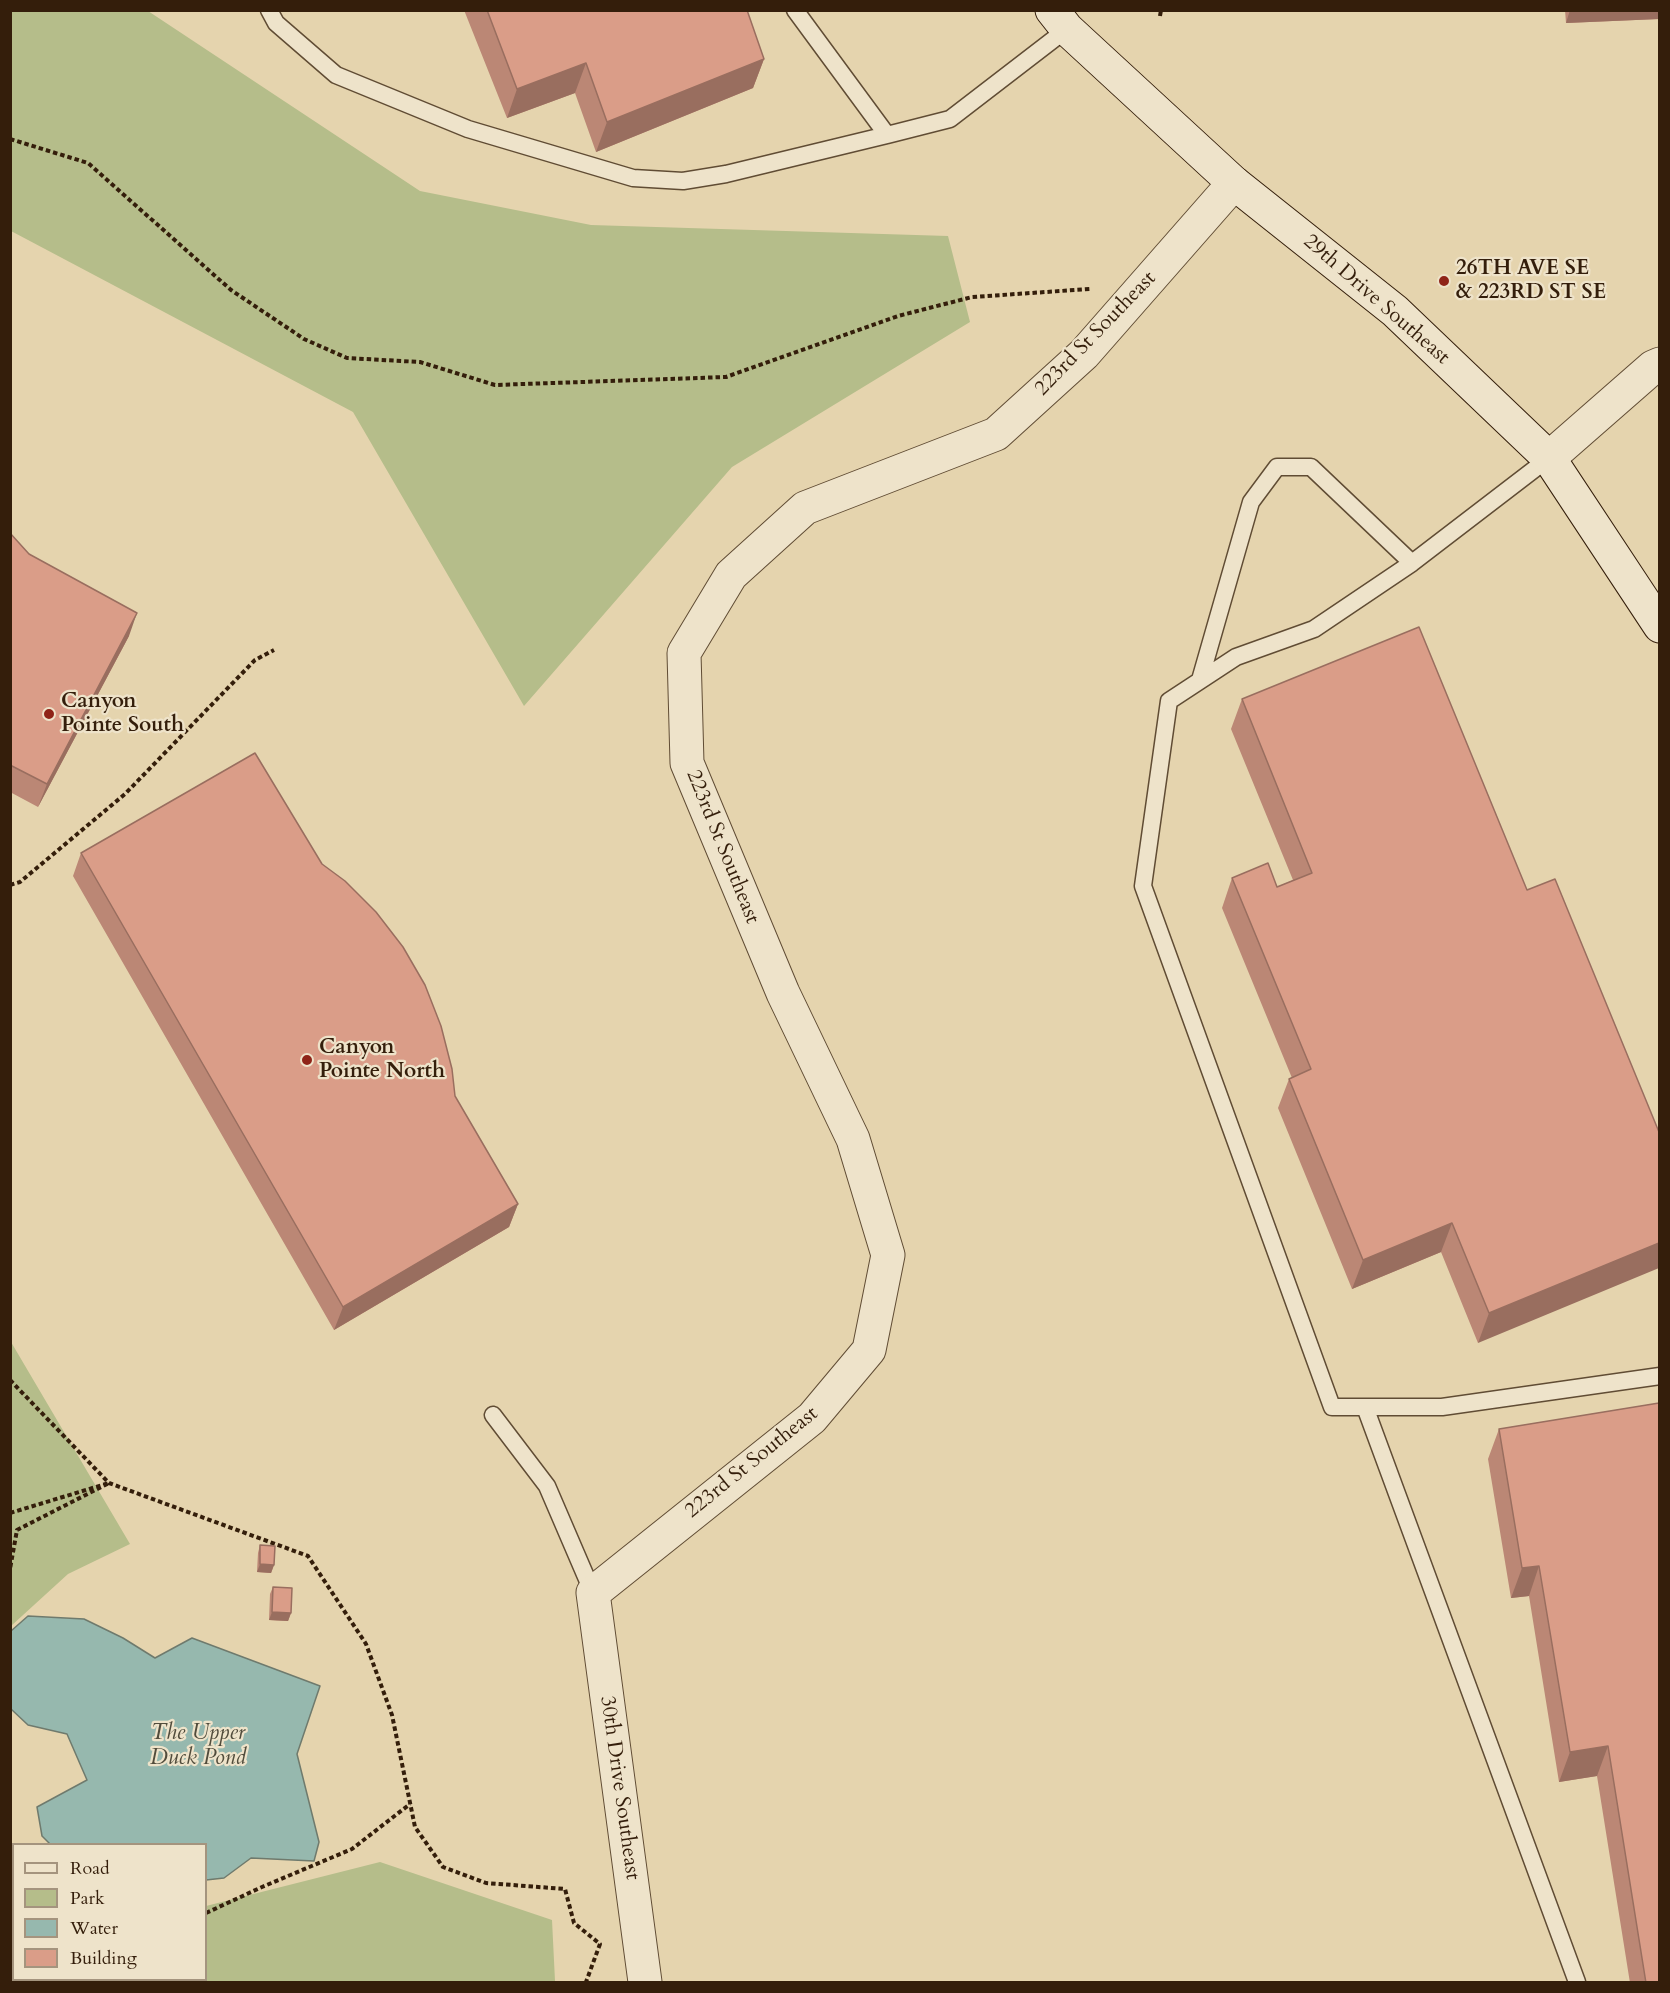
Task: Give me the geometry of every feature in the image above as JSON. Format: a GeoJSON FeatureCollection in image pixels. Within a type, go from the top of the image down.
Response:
{"type":"FeatureCollection","features":[{"type":"Feature","properties":{"kind":"street","name":"29th Drive Southeast"},"geometry":{"type":"LineString","coordinates":[[1060,20],[1234,183],[1395,312],[1549,458],[1659,626]]}},
{"type":"Feature","properties":{"kind":"street","name":"223rd St Southeast"},"geometry":{"type":"LineString","coordinates":[[593,1593],[812,1418],[869,1350],[888,1255],[853,1139],[783,993],[687,763],[684,653],[731,574],[805,508],[996,434],[1084,354],[1234,183]]}},
{"type":"Feature","properties":{"kind":"street"},"geometry":{"type":"LineString","coordinates":[[1549,458],[1659,364]]}},
{"type":"Feature","properties":{"kind":"street","name":"30th Drive Southeast"},"geometry":{"type":"LineString","coordinates":[[593,1593],[645,1983]]}},
{"type":"Feature","properties":{"kind":"lane"},"geometry":{"type":"LineString","coordinates":[[269,10],[276,23],[336,75],[468,129],[633,178],[683,181],[726,174],[950,120],[1060,20]]}},
{"type":"Feature","properties":{"kind":"lane"},"geometry":{"type":"LineString","coordinates":[[795,10],[886,135]]}},
{"type":"Feature","properties":{"kind":"lane"},"geometry":{"type":"LineString","coordinates":[[1549,458],[1412,563],[1314,629],[1236,657],[1169,701],[1143,886],[1332,1407],[1442,1407],[1659,1376]]}},
{"type":"Feature","properties":{"kind":"lane"},"geometry":{"type":"LineString","coordinates":[[1200,681],[1251,501],[1276,467],[1311,467],[1412,563]]}},
{"type":"Feature","properties":{"kind":"lane"},"geometry":{"type":"LineString","coordinates":[[1365,1407],[1578,1983]]}},
{"type":"Feature","properties":{"kind":"lane"},"geometry":{"type":"LineString","coordinates":[[493,1415],[547,1486],[593,1593]]}},
{"type":"Feature","properties":{"kind":"path"},"geometry":{"type":"LineString","coordinates":[[10,139],[88,163],[231,290],[304,339],[347,357],[420,362],[495,385],[726,377],[898,316],[972,297],[1094,288]]}},
{"type":"Feature","properties":{"kind":"path"},"geometry":{"type":"LineString","coordinates":[[10,885],[20,882],[125,794],[255,660],[274,650]]}},
{"type":"Feature","properties":{"kind":"path"},"geometry":{"type":"LineString","coordinates":[[10,1380],[109,1483],[308,1556],[366,1644],[392,1715],[415,1827],[443,1867],[486,1882],[565,1889],[574,1923],[600,1944],[586,1983]]}},
{"type":"Feature","properties":{"kind":"path"},"geometry":{"type":"LineString","coordinates":[[10,1513],[109,1483]]}},
{"type":"Feature","properties":{"kind":"path"},"geometry":{"type":"LineString","coordinates":[[10,1569],[17,1530],[109,1483]]}},
{"type":"Feature","properties":{"kind":"path"},"geometry":{"type":"LineString","coordinates":[[207,1913],[352,1849],[410,1804]]}},
{"type":"Feature","properties":{"kind":"green space"},"geometry":{"type":"Polygon","coordinates":[[[10,11],[148,11],[420,191],[591,225],[948,236],[970,322],[732,467],[524,706],[353,412],[11,231],[10,11]]]}},
{"type":"Feature","properties":{"kind":"green space"},"geometry":{"type":"Polygon","coordinates":[[[11,1342],[130,1544],[68,1574],[11,1626],[11,1342]]]}},
{"type":"Feature","properties":{"kind":"green space"},"geometry":{"type":"Polygon","coordinates":[[[380,1862],[552,1920],[555,1981],[11,1982],[12,1978],[12,1981],[207,1981],[207,1906],[380,1862]]]}},
{"type":"Feature","properties":{"kind":"water","name":"The Upper Duck Pond"},"geometry":{"type":"Polygon","coordinates":[[[28,1616],[84,1619],[123,1638],[155,1658],[192,1638],[320,1686],[297,1754],[319,1842],[314,1861],[251,1858],[224,1878],[207,1880],[207,1843],[49,1843],[42,1836],[37,1807],[87,1780],[67,1734],[28,1725],[11,1709],[11,1631],[28,1616]]]}},
{"type":"Feature","properties":{"kind":"building"},"geometry":{"type":"Polygon","coordinates":[[[487,10],[747,10],[764,59],[607,122],[586,63],[517,89],[487,10]]]}},
{"type":"Feature","properties":{"kind":"building","name":"Canyon Pointe South"},"geometry":{"type":"Polygon","coordinates":[[[10,533],[29,554],[137,613],[47,784],[10,765],[10,533]]]}},
{"type":"Feature","properties":{"kind":"building"},"geometry":{"type":"Polygon","coordinates":[[[1419,627],[1527,890],[1555,879],[1659,1132],[1659,1243],[1489,1313],[1452,1223],[1363,1260],[1289,1079],[1311,1069],[1232,878],[1268,863],[1277,887],[1312,873],[1242,699],[1419,627]]]}},
{"type":"Feature","properties":{"kind":"building","name":"Canyon Pointe North"},"geometry":{"type":"Polygon","coordinates":[[[255,753],[322,864],[345,881],[376,912],[403,947],[425,985],[441,1026],[452,1069],[455,1096],[518,1204],[343,1307],[81,853],[255,753]]]}},
{"type":"Feature","properties":{"kind":"building"},"geometry":{"type":"Polygon","coordinates":[[[1659,1403],[1659,1983],[1646,1983],[1608,1746],[1570,1752],[1539,1566],[1522,1568],[1499,1429],[1659,1403]]]}},
{"type":"Feature","properties":{"kind":"building"},"geometry":{"type":"Polygon","coordinates":[[[260,1545],[275,1546],[274,1565],[260,1564],[260,1545]]]}},
{"type":"Feature","properties":{"kind":"building"},"geometry":{"type":"Polygon","coordinates":[[[273,1587],[292,1588],[291,1613],[272,1612],[273,1587]]]}},
{"type":"Feature","properties":{"kind":"place","name":"26TH AVE SE & 223RD ST SE"},"geometry":{"type":"Point","coordinates":[1444,281]}},
{"type":"Feature","properties":{"kind":"place","name":"Canyon Pointe South"},"geometry":{"type":"Point","coordinates":[49,714]}},
{"type":"Feature","properties":{"kind":"place","name":"Canyon Pointe North"},"geometry":{"type":"Point","coordinates":[307,1060]}}]}
